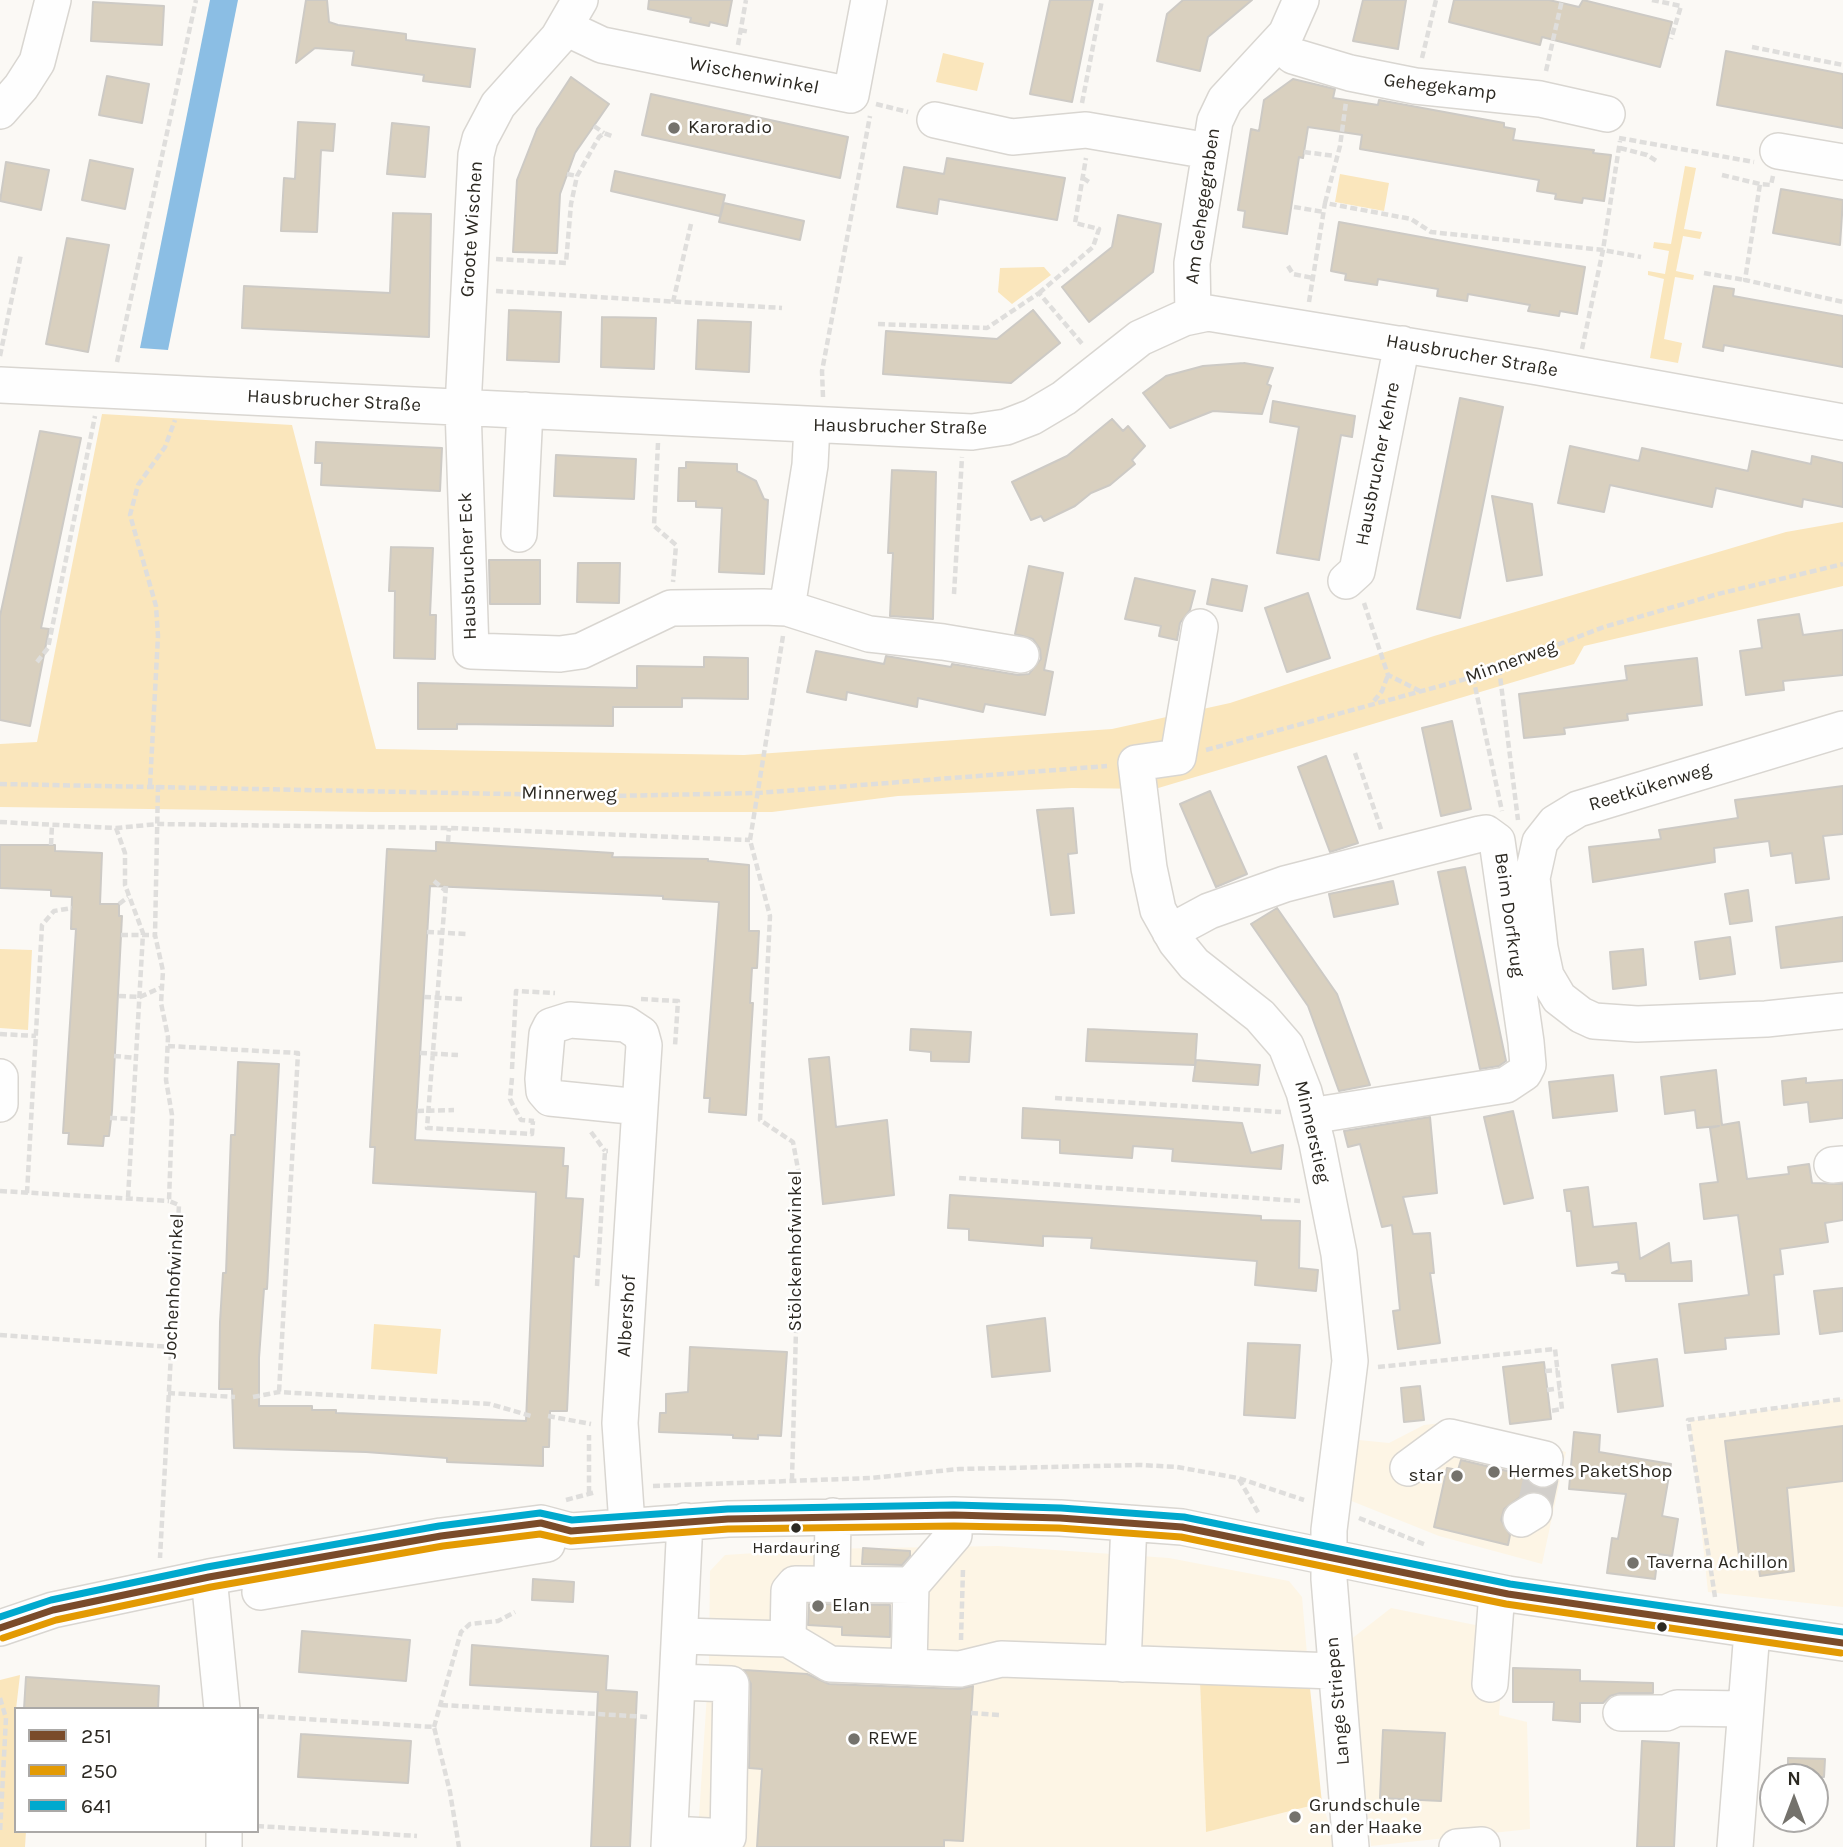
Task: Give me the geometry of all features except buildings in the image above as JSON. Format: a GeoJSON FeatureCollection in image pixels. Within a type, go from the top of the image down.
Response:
{"type":"FeatureCollection","features":[{"type":"Feature","properties":{"kind":"street"},"geometry":{"type":"LineString","coordinates":[[0,111],[21,87],[37,62],[53,0]]}},
{"type":"Feature","properties":{"kind":"street","name":"Wischenwinkel"},"geometry":{"type":"LineString","coordinates":[[573,14],[602,45],[851,95],[869,0]]}},
{"type":"Feature","properties":{"kind":"street","name":"Am Gehegegraben"},"geometry":{"type":"LineString","coordinates":[[1193,315],[1192,263],[1215,121],[1225,100],[1292,24],[1301,0]]}},
{"type":"Feature","properties":{"kind":"street","name":"Groote Wischen"},"geometry":{"type":"LineString","coordinates":[[463,407],[474,177],[480,139],[509,90],[573,14]]}},
{"type":"Feature","properties":{"kind":"street","name":"Gehegekamp"},"geometry":{"type":"LineString","coordinates":[[1278,43],[1293,56],[1350,73],[1415,86],[1540,99],[1613,127]]}},
{"type":"Feature","properties":{"kind":"street"},"geometry":{"type":"LineString","coordinates":[[935,120],[1012,137],[1089,130],[1209,151]]}},
{"type":"Feature","properties":{"kind":"street"},"geometry":{"type":"LineString","coordinates":[[1777,158],[1843,162]]}},
{"type":"Feature","properties":{"kind":"street","name":"Hausbrucher Straße"},"geometry":{"type":"LineString","coordinates":[[0,385],[108,382],[463,407],[660,417],[818,415],[963,432],[1006,427],[1032,417],[1064,397],[1140,338],[1193,315],[1221,314],[1843,422]]}},
{"type":"Feature","properties":{"kind":"street","name":"Hausbrucher Kehre"},"geometry":{"type":"LineString","coordinates":[[1346,581],[1357,570],[1402,344]]}},
{"type":"Feature","properties":{"kind":"street","name":"Hausbrucher Eck"},"geometry":{"type":"LineString","coordinates":[[463,407],[471,651],[559,654],[581,651],[671,608],[787,608],[869,634],[943,642],[1021,655]]}},
{"type":"Feature","properties":{"kind":"street"},"geometry":{"type":"LineString","coordinates":[[519,534],[525,410]]}},
{"type":"Feature","properties":{"kind":"street"},"geometry":{"type":"LineString","coordinates":[[787,608],[818,415]]}},
{"type":"Feature","properties":{"kind":"street"},"geometry":{"type":"LineString","coordinates":[[1136,764],[1178,757],[1200,627]]}},
{"type":"Feature","properties":{"kind":"street","name":"Reetkükenweg"},"geometry":{"type":"LineString","coordinates":[[1843,729],[1593,803],[1556,823],[1536,852],[1532,878],[1542,962],[1559,998],[1581,1015],[1594,1021],[1637,1024],[1766,1019],[1843,1012]]}},
{"type":"Feature","properties":{"kind":"street","name":"Minnerstieg"},"geometry":{"type":"LineString","coordinates":[[1136,764],[1152,890],[1158,910],[1170,932],[1194,964],[1271,1026],[1296,1066],[1310,1116],[1348,1321],[1350,1370],[1331,1509],[1329,1556]]}},
{"type":"Feature","properties":{"kind":"street","name":"Beim Dorfkrug"},"geometry":{"type":"LineString","coordinates":[[1170,932],[1245,896],[1480,834],[1486,833],[1497,841],[1526,1042],[1528,1065],[1524,1073],[1506,1085],[1310,1116]]}},
{"type":"Feature","properties":{"kind":"street"},"geometry":{"type":"LineString","coordinates":[[0,1077],[0,1104]]}},
{"type":"Feature","properties":{"kind":"street","name":"Albershof"},"geometry":{"type":"LineString","coordinates":[[627,1525],[620,1423],[640,1107]]}},
{"type":"Feature","properties":{"kind":"street"},"geometry":{"type":"LineString","coordinates":[[1408,1468],[1450,1437],[1545,1459],[1543,1469]]}},
{"type":"Feature","properties":{"kind":"street"},"geometry":{"type":"LineString","coordinates":[[832,1583],[833,1516]]}},
{"type":"Feature","properties":{"kind":"street"},"geometry":{"type":"LineString","coordinates":[[0,1634],[55,1632],[211,1588],[441,1536],[541,1523],[571,1531],[685,1521],[833,1516],[954,1525],[1129,1523],[1182,1527],[1497,1592],[1712,1626],[1843,1643]]}},
{"type":"Feature","properties":{"kind":"street"},"geometry":{"type":"LineString","coordinates":[[678,1682],[731,1684],[728,1837],[669,1840],[685,1521]]}},
{"type":"Feature","properties":{"kind":"street"},"geometry":{"type":"LineString","coordinates":[[1123,1664],[1129,1523]]}},
{"type":"Feature","properties":{"kind":"street"},"geometry":{"type":"LineString","coordinates":[[909,1667],[911,1585],[954,1525]]}},
{"type":"Feature","properties":{"kind":"street","name":"Lange Striepen"},"geometry":{"type":"LineString","coordinates":[[1329,1556],[1334,1671],[1351,1847]]}},
{"type":"Feature","properties":{"kind":"street"},"geometry":{"type":"LineString","coordinates":[[788,1639],[789,1591],[795,1584],[911,1585]]}},
{"type":"Feature","properties":{"kind":"street"},"geometry":{"type":"LineString","coordinates":[[0,1628],[53,1610],[163,1587],[211,1588]]}},
{"type":"Feature","properties":{"kind":"street"},"geometry":{"type":"LineString","coordinates":[[211,1588],[222,1707]]}},
{"type":"Feature","properties":{"kind":"street"},"geometry":{"type":"LineString","coordinates":[[1490,1684],[1497,1592]]}},
{"type":"Feature","properties":{"kind":"street"},"geometry":{"type":"LineString","coordinates":[[1735,1847],[1752,1631]]}},
{"type":"Feature","properties":{"kind":"street"},"geometry":{"type":"LineString","coordinates":[[681,1636],[788,1639],[830,1664],[960,1669],[1001,1659],[1334,1671]]}},
{"type":"Feature","properties":{"kind":"street"},"geometry":{"type":"LineString","coordinates":[[1622,1713],[1666,1713],[1678,1708],[1745,1709]]}},
{"type":"Feature","properties":{"kind":"path"},"geometry":{"type":"LineString","coordinates":[[37,662],[48,648],[196,0]]}},
{"type":"Feature","properties":{"kind":"path"},"geometry":{"type":"LineString","coordinates":[[732,73],[746,0]]}},
{"type":"Feature","properties":{"kind":"path"},"geometry":{"type":"LineString","coordinates":[[878,324],[987,328],[1039,293],[1093,247],[1099,229],[1075,223],[1089,130],[1082,105],[1102,0]]}},
{"type":"Feature","properties":{"kind":"path"},"geometry":{"type":"LineString","coordinates":[[1415,86],[1436,0]]}},
{"type":"Feature","properties":{"kind":"path"},"geometry":{"type":"LineString","coordinates":[[1540,99],[1562,0]]}},
{"type":"Feature","properties":{"kind":"path"},"geometry":{"type":"LineString","coordinates":[[1652,0],[1681,6],[1671,39]]}},
{"type":"Feature","properties":{"kind":"path"},"geometry":{"type":"LineString","coordinates":[[740,30],[750,32]]}},
{"type":"Feature","properties":{"kind":"path"},"geometry":{"type":"LineString","coordinates":[[1752,47],[1843,65]]}},
{"type":"Feature","properties":{"kind":"path"},"geometry":{"type":"LineString","coordinates":[[1309,306],[1350,73]]}},
{"type":"Feature","properties":{"kind":"path"},"geometry":{"type":"LineString","coordinates":[[818,415],[821,371],[873,103],[935,120]]}},
{"type":"Feature","properties":{"kind":"path"},"geometry":{"type":"LineString","coordinates":[[1335,110],[1345,110]]}},
{"type":"Feature","properties":{"kind":"path"},"geometry":{"type":"LineString","coordinates":[[594,126],[614,136]]}},
{"type":"Feature","properties":{"kind":"path"},"geometry":{"type":"LineString","coordinates":[[1580,354],[1603,250],[1620,148],[1613,127],[1777,158],[1771,185],[1722,175]]}},
{"type":"Feature","properties":{"kind":"path"},"geometry":{"type":"LineString","coordinates":[[485,259],[566,263],[569,222],[577,176],[587,155],[604,133]]}},
{"type":"Feature","properties":{"kind":"path"},"geometry":{"type":"LineString","coordinates":[[1620,148],[1647,155],[1658,162]]}},
{"type":"Feature","properties":{"kind":"path"},"geometry":{"type":"LineString","coordinates":[[1304,152],[1335,156]]}},
{"type":"Feature","properties":{"kind":"path"},"geometry":{"type":"LineString","coordinates":[[567,174],[577,176]]}},
{"type":"Feature","properties":{"kind":"path"},"geometry":{"type":"LineString","coordinates":[[1083,178],[1089,182]]}},
{"type":"Feature","properties":{"kind":"path"},"geometry":{"type":"LineString","coordinates":[[1745,280],[1760,184]]}},
{"type":"Feature","properties":{"kind":"path"},"geometry":{"type":"LineString","coordinates":[[1325,203],[1411,219],[1431,232],[1603,250],[1641,257]]}},
{"type":"Feature","properties":{"kind":"path"},"geometry":{"type":"LineString","coordinates":[[1294,206],[1324,212]]}},
{"type":"Feature","properties":{"kind":"path"},"geometry":{"type":"LineString","coordinates":[[559,222],[569,222]]}},
{"type":"Feature","properties":{"kind":"path"},"geometry":{"type":"LineString","coordinates":[[673,302],[691,225]]}},
{"type":"Feature","properties":{"kind":"path"},"geometry":{"type":"LineString","coordinates":[[0,358],[21,254]]}},
{"type":"Feature","properties":{"kind":"path"},"geometry":{"type":"LineString","coordinates":[[1288,266],[1293,274],[1313,278]]}},
{"type":"Feature","properties":{"kind":"path"},"geometry":{"type":"LineString","coordinates":[[1704,273],[1843,302]]}},
{"type":"Feature","properties":{"kind":"path"},"geometry":{"type":"LineString","coordinates":[[485,290],[782,308]]}},
{"type":"Feature","properties":{"kind":"path"},"geometry":{"type":"LineString","coordinates":[[1039,293],[1088,351]]}},
{"type":"Feature","properties":{"kind":"path"},"geometry":{"type":"LineString","coordinates":[[150,785],[158,636],[156,606],[131,515],[138,485],[165,447],[175,414]]}},
{"type":"Feature","properties":{"kind":"path"},"geometry":{"type":"LineString","coordinates":[[660,417],[654,526],[676,545],[671,608]]}},
{"type":"Feature","properties":{"kind":"path"},"geometry":{"type":"LineString","coordinates":[[954,594],[963,432]]}},
{"type":"Feature","properties":{"kind":"path","name":"Minnerweg"},"geometry":{"type":"LineString","coordinates":[[1178,757],[1261,738],[1369,704],[1473,677],[1604,627],[1718,594],[1843,564]]}},
{"type":"Feature","properties":{"kind":"path"},"geometry":{"type":"LineString","coordinates":[[1346,581],[1361,595],[1388,675],[1382,691],[1369,704]]}},
{"type":"Feature","properties":{"kind":"path","name":"Stölckenhofwinkel"},"geometry":{"type":"LineString","coordinates":[[787,608],[750,840],[770,916],[760,1120],[793,1142],[800,1180],[792,1479]]}},
{"type":"Feature","properties":{"kind":"path"},"geometry":{"type":"LineString","coordinates":[[1500,668],[1521,847],[1536,852]]}},
{"type":"Feature","properties":{"kind":"path"},"geometry":{"type":"LineString","coordinates":[[1388,675],[1422,692]]}},
{"type":"Feature","properties":{"kind":"path"},"geometry":{"type":"LineString","coordinates":[[1473,677],[1502,813],[1501,838],[1497,841]]}},
{"type":"Feature","properties":{"kind":"path"},"geometry":{"type":"LineString","coordinates":[[1355,753],[1391,857]]}},
{"type":"Feature","properties":{"kind":"path","name":"Minnerweg"},"geometry":{"type":"LineString","coordinates":[[0,784],[158,785],[610,796],[758,793],[1136,764]]}},
{"type":"Feature","properties":{"kind":"path","name":"Jochenhofwinkel"},"geometry":{"type":"LineString","coordinates":[[158,785],[155,935],[163,971],[161,1003],[168,1046],[166,1080],[173,1115],[169,1201],[179,1205],[159,1566],[163,1587]]}},
{"type":"Feature","properties":{"kind":"path"},"geometry":{"type":"LineString","coordinates":[[0,822],[116,828],[159,824],[449,828],[750,840]]}},
{"type":"Feature","properties":{"kind":"path"},"geometry":{"type":"LineString","coordinates":[[51,845],[52,825]]}},
{"type":"Feature","properties":{"kind":"path"},"geometry":{"type":"LineString","coordinates":[[116,828],[125,853],[128,897],[140,922],[143,937],[128,1198]]}},
{"type":"Feature","properties":{"kind":"path"},"geometry":{"type":"LineString","coordinates":[[449,828],[449,842]]}},
{"type":"Feature","properties":{"kind":"path"},"geometry":{"type":"LineString","coordinates":[[434,881],[446,889],[440,933],[427,1128],[533,1134],[533,1121]]}},
{"type":"Feature","properties":{"kind":"path"},"geometry":{"type":"LineString","coordinates":[[119,904],[128,897]]}},
{"type":"Feature","properties":{"kind":"path"},"geometry":{"type":"LineString","coordinates":[[27,1193],[42,925],[54,911],[72,908]]}},
{"type":"Feature","properties":{"kind":"path"},"geometry":{"type":"LineString","coordinates":[[427,932],[467,934]]}},
{"type":"Feature","properties":{"kind":"path"},"geometry":{"type":"LineString","coordinates":[[121,935],[155,935]]}},
{"type":"Feature","properties":{"kind":"path"},"geometry":{"type":"LineString","coordinates":[[119,996],[140,997],[162,987]]}},
{"type":"Feature","properties":{"kind":"path"},"geometry":{"type":"LineString","coordinates":[[546,1121],[521,1120],[510,1099],[516,991],[557,993]]}},
{"type":"Feature","properties":{"kind":"path"},"geometry":{"type":"LineString","coordinates":[[424,997],[463,999]]}},
{"type":"Feature","properties":{"kind":"path"},"geometry":{"type":"LineString","coordinates":[[637,998],[678,1001],[674,1056]]}},
{"type":"Feature","properties":{"kind":"path"},"geometry":{"type":"LineString","coordinates":[[0,1034],[36,1036]]}},
{"type":"Feature","properties":{"kind":"path"},"geometry":{"type":"LineString","coordinates":[[168,1046],[298,1054],[279,1392]]}},
{"type":"Feature","properties":{"kind":"path"},"geometry":{"type":"LineString","coordinates":[[420,1053],[458,1055]]}},
{"type":"Feature","properties":{"kind":"path"},"geometry":{"type":"LineString","coordinates":[[114,1056],[137,1058]]}},
{"type":"Feature","properties":{"kind":"path"},"geometry":{"type":"LineString","coordinates":[[1055,1098],[1310,1116]]}},
{"type":"Feature","properties":{"kind":"path"},"geometry":{"type":"LineString","coordinates":[[417,1111],[454,1110]]}},
{"type":"Feature","properties":{"kind":"path"},"geometry":{"type":"LineString","coordinates":[[110,1118],[133,1119]]}},
{"type":"Feature","properties":{"kind":"path"},"geometry":{"type":"LineString","coordinates":[[583,1124],[605,1151]]}},
{"type":"Feature","properties":{"kind":"path"},"geometry":{"type":"LineString","coordinates":[[959,1178],[1328,1203]]}},
{"type":"Feature","properties":{"kind":"path"},"geometry":{"type":"LineString","coordinates":[[0,1191],[169,1201]]}},
{"type":"Feature","properties":{"kind":"path"},"geometry":{"type":"LineString","coordinates":[[0,1335],[171,1347]]}},
{"type":"Feature","properties":{"kind":"path"},"geometry":{"type":"LineString","coordinates":[[1350,1370],[1555,1349],[1562,1409],[1550,1411]]}},
{"type":"Feature","properties":{"kind":"path"},"geometry":{"type":"LineString","coordinates":[[1545,1371],[1558,1370]]}},
{"type":"Feature","properties":{"kind":"path"},"geometry":{"type":"LineString","coordinates":[[1547,1390],[1560,1388]]}},
{"type":"Feature","properties":{"kind":"path"},"geometry":{"type":"LineString","coordinates":[[253,1397],[279,1392],[490,1404],[531,1416]]}},
{"type":"Feature","properties":{"kind":"path"},"geometry":{"type":"LineString","coordinates":[[169,1393],[235,1397]]}},
{"type":"Feature","properties":{"kind":"path"},"geometry":{"type":"LineString","coordinates":[[1712,1626],[1715,1598],[1688,1420],[1843,1399]]}},
{"type":"Feature","properties":{"kind":"path"},"geometry":{"type":"LineString","coordinates":[[548,1416],[589,1424],[620,1423]]}},
{"type":"Feature","properties":{"kind":"path"},"geometry":{"type":"LineString","coordinates":[[571,1531],[565,1497],[623,1488],[1075,1465],[1177,1467],[1238,1478],[1331,1509]]}},
{"type":"Feature","properties":{"kind":"path"},"geometry":{"type":"LineString","coordinates":[[1238,1478],[1259,1515],[1259,1541]]}},
{"type":"Feature","properties":{"kind":"path"},"geometry":{"type":"LineString","coordinates":[[954,1525],[964,1548],[960,1669]]}},
{"type":"Feature","properties":{"kind":"path"},"geometry":{"type":"LineString","coordinates":[[459,1847],[450,1792],[434,1727],[461,1632],[470,1624],[498,1621],[515,1612]]}},
{"type":"Feature","properties":{"kind":"path"},"geometry":{"type":"LineString","coordinates":[[0,1698],[6,1718],[0,1833]]}},
{"type":"Feature","properties":{"kind":"path"},"geometry":{"type":"LineString","coordinates":[[441,1705],[676,1719]]}},
{"type":"Feature","properties":{"kind":"path"},"geometry":{"type":"LineString","coordinates":[[971,1713],[1000,1715]]}},
{"type":"Feature","properties":{"kind":"path"},"geometry":{"type":"LineString","coordinates":[[259,1716],[434,1727]]}},
{"type":"Feature","properties":{"kind":"path"},"geometry":{"type":"LineString","coordinates":[[259,1826],[417,1836]]}},
{"type":"Feature","properties":{"kind":"shaded area"},"geometry":{"type":"Polygon","coordinates":[[[943,53],[984,63],[977,91],[936,82],[943,53]]]}},
{"type":"Feature","properties":{"kind":"shaded area"},"geometry":{"type":"Polygon","coordinates":[[[1685,166],[1696,168],[1684,229],[1702,232],[1700,239],[1683,236],[1676,271],[1694,275],[1693,280],[1675,277],[1664,339],[1682,343],[1678,363],[1650,358],[1664,279],[1648,275],[1648,271],[1665,274],[1669,251],[1653,248],[1654,242],[1671,244],[1685,166]]]}},
{"type":"Feature","properties":{"kind":"shaded area"},"geometry":{"type":"Polygon","coordinates":[[[1340,174],[1389,183],[1384,211],[1335,202],[1340,174]]]}},
{"type":"Feature","properties":{"kind":"shaded area"},"geometry":{"type":"Polygon","coordinates":[[[1044,267],[1051,275],[1012,304],[998,292],[1000,268],[1044,267]]]}},
{"type":"Feature","properties":{"kind":"shaded area"},"geometry":{"type":"Polygon","coordinates":[[[102,414],[292,425],[376,749],[744,755],[1112,729],[1230,703],[1434,636],[1786,532],[1843,522],[1843,586],[1584,646],[1574,664],[1155,789],[1072,788],[898,796],[772,812],[374,812],[0,807],[0,744],[37,742],[102,414]]]}},
{"type":"Feature","properties":{"kind":"shaded area"},"geometry":{"type":"Polygon","coordinates":[[[0,949],[32,950],[28,1030],[0,1028],[0,949]]]}},
{"type":"Feature","properties":{"kind":"shaded area"},"geometry":{"type":"Polygon","coordinates":[[[374,1324],[441,1329],[437,1374],[371,1369],[374,1324]]]}},
{"type":"Feature","properties":{"kind":"shaded area"},"geometry":{"type":"Polygon","coordinates":[[[1843,1399],[1843,1607],[1708,1592],[1690,1421],[1843,1399]]]}},
{"type":"Feature","properties":{"kind":"shaded area","name":"star"},"geometry":{"type":"Polygon","coordinates":[[[1459,1421],[1566,1452],[1542,1564],[1439,1536],[1349,1500],[1359,1440],[1389,1443],[1424,1425],[1459,1421]]]}},
{"type":"Feature","properties":{"kind":"shaded area"},"geometry":{"type":"Polygon","coordinates":[[[998,1546],[1169,1558],[1289,1581],[1302,1597],[1310,1688],[1200,1682],[1206,1831],[1322,1803],[1337,1847],[697,1847],[709,1663],[710,1571],[725,1555],[817,1549],[998,1546]]]}},
{"type":"Feature","properties":{"kind":"shaded area"},"geometry":{"type":"Polygon","coordinates":[[[1391,1608],[1505,1631],[1499,1715],[1527,1722],[1530,1829],[1371,1846],[1350,1640],[1391,1608]]]}},
{"type":"Feature","properties":{"kind":"shaded area"},"geometry":{"type":"Polygon","coordinates":[[[20,1675],[16,1707],[14,1707],[14,1833],[26,1833],[25,1847],[0,1847],[0,1680],[20,1675]]]}},
{"type":"Feature","properties":{"kind":"shaded area"},"geometry":{"type":"Polygon","coordinates":[[[1200,1682],[1310,1688],[1322,1803],[1206,1832],[1200,1682]]]}},
{"type":"Feature","properties":{"kind":"water"},"geometry":{"type":"Polygon","coordinates":[[[210,0],[238,0],[168,350],[140,348],[210,0]]]}},
{"type":"Feature","properties":{"kind":"tunnel"},"geometry":{"type":"LineString","coordinates":[[1534,1511],[1543,1469]]}},
{"type":"Feature","properties":{"kind":"transit line","name":"641"},"geometry":{"type":"LineString","coordinates":[[0,1617],[51,1600],[207,1567],[439,1526],[540,1513],[572,1520],[728,1509],[954,1505],[1061,1508],[1184,1517],[1510,1584],[1843,1632]]}},
{"type":"Feature","properties":{"kind":"transit line","name":"251"},"geometry":{"type":"LineString","coordinates":[[0,1628],[53,1610],[209,1577],[441,1536],[541,1523],[571,1531],[728,1519],[954,1515],[1060,1518],[1182,1527],[1508,1594],[1843,1643]]}},
{"type":"Feature","properties":{"kind":"transit line","name":"250"},"geometry":{"type":"LineString","coordinates":[[3,1638],[56,1620],[211,1587],[443,1546],[540,1534],[571,1541],[728,1529],[954,1526],[1059,1528],[1181,1537],[1506,1604],[1841,1653]]}},
{"type":"Feature","properties":{"kind":"place","name":"Karoradio"},"geometry":{"type":"Point","coordinates":[674,128]}},
{"type":"Feature","properties":{"kind":"place","name":"Hermes PaketShop"},"geometry":{"type":"Point","coordinates":[1494,1472]}},
{"type":"Feature","properties":{"kind":"place","name":"star"},"geometry":{"type":"Point","coordinates":[1457,1476]}},
{"type":"Feature","properties":{"kind":"place","name":"Hardauring"},"geometry":{"type":"Point","coordinates":[796,1528]}},
{"type":"Feature","properties":{"kind":"place","name":"Taverna Achillon"},"geometry":{"type":"Point","coordinates":[1633,1563]}},
{"type":"Feature","properties":{"kind":"place","name":"Elan"},"geometry":{"type":"Point","coordinates":[818,1606]}},
{"type":"Feature","properties":{"kind":"place","name":"REWE"},"geometry":{"type":"Point","coordinates":[854,1739]}},
{"type":"Feature","properties":{"kind":"place","name":"Grundschule an der Haake"},"geometry":{"type":"Point","coordinates":[1295,1817]}}]}
